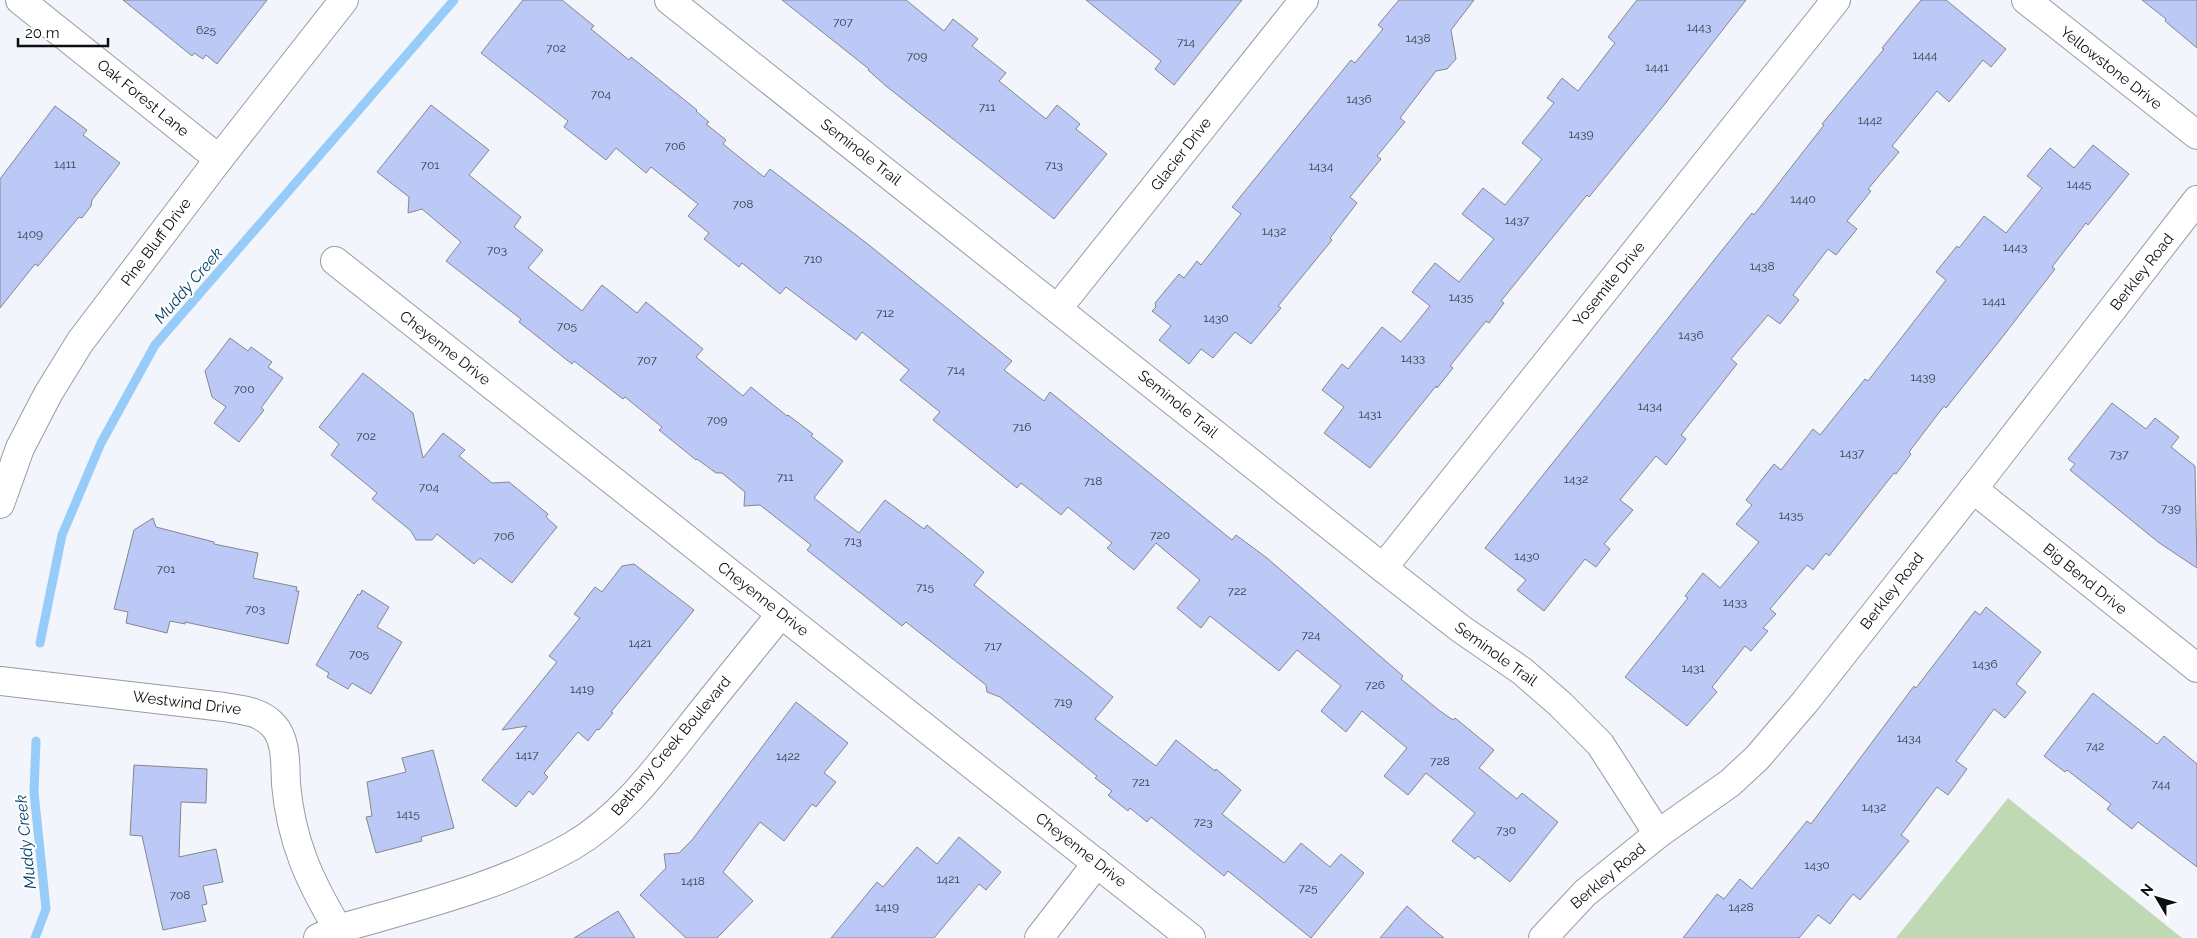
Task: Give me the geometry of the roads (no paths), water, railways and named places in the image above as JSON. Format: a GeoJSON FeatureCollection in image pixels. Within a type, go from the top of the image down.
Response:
{"type":"FeatureCollection","features":[{"type":"Feature","properties":{"kind":"street","name":"Oak Forest Lane"},"geometry":{"type":"LineString","coordinates":[[20,0],[219,159]]}},
{"type":"Feature","properties":{"kind":"street","name":"Pine Bluff Drive"},"geometry":{"type":"LineString","coordinates":[[0,504],[20,448],[48,394],[80,342],[219,159],[344,0]]}},
{"type":"Feature","properties":{"kind":"street","name":"Seminole Trail"},"geometry":{"type":"LineString","coordinates":[[669,0],[1383,568],[1461,629],[1522,670],[1600,744],[1658,834]]}},
{"type":"Feature","properties":{"kind":"street","name":"Glacier Drive"},"geometry":{"type":"LineString","coordinates":[[1058,308],[1304,0]]}},
{"type":"Feature","properties":{"kind":"street","name":"Yosemite Drive"},"geometry":{"type":"LineString","coordinates":[[1383,568],[1836,0]]}},
{"type":"Feature","properties":{"kind":"street","name":"Yellowstone Drive"},"geometry":{"type":"LineString","coordinates":[[2026,0],[2197,135]]}},
{"type":"Feature","properties":{"kind":"street","name":"Berkley Road"},"geometry":{"type":"LineString","coordinates":[[1543,938],[1584,893],[1658,834],[1730,783],[1757,758],[1805,702],[1973,490],[2197,200]]}},
{"type":"Feature","properties":{"kind":"street","name":"Cheyenne Drive"},"geometry":{"type":"LineString","coordinates":[[335,261],[1191,938]]}},
{"type":"Feature","properties":{"kind":"street","name":"Big Bend Drive"},"geometry":{"type":"LineString","coordinates":[[1973,490],[2197,668]]}},
{"type":"Feature","properties":{"kind":"street","name":"Bethany Creek Boulevard"},"geometry":{"type":"LineString","coordinates":[[328,934],[469,891],[524,870],[573,845],[611,818],[652,774],[781,614]]}},
{"type":"Feature","properties":{"kind":"street","name":"Westwind Drive"},"geometry":{"type":"LineString","coordinates":[[0,681],[224,707],[258,713],[274,726],[282,742],[289,816],[328,934]]}},
{"type":"Feature","properties":{"kind":"street"},"geometry":{"type":"LineString","coordinates":[[1039,938],[1097,864]]}},
{"type":"Feature","properties":{"kind":"waterway","name":"Muddy Creek"},"geometry":{"type":"LineString","coordinates":[[40,643],[62,535],[101,443],[155,345],[454,0]]}},
{"type":"Feature","properties":{"kind":"waterway","name":"Muddy Creek"},"geometry":{"type":"LineString","coordinates":[[35,938],[46,909],[34,792],[36,741]]}}]}
